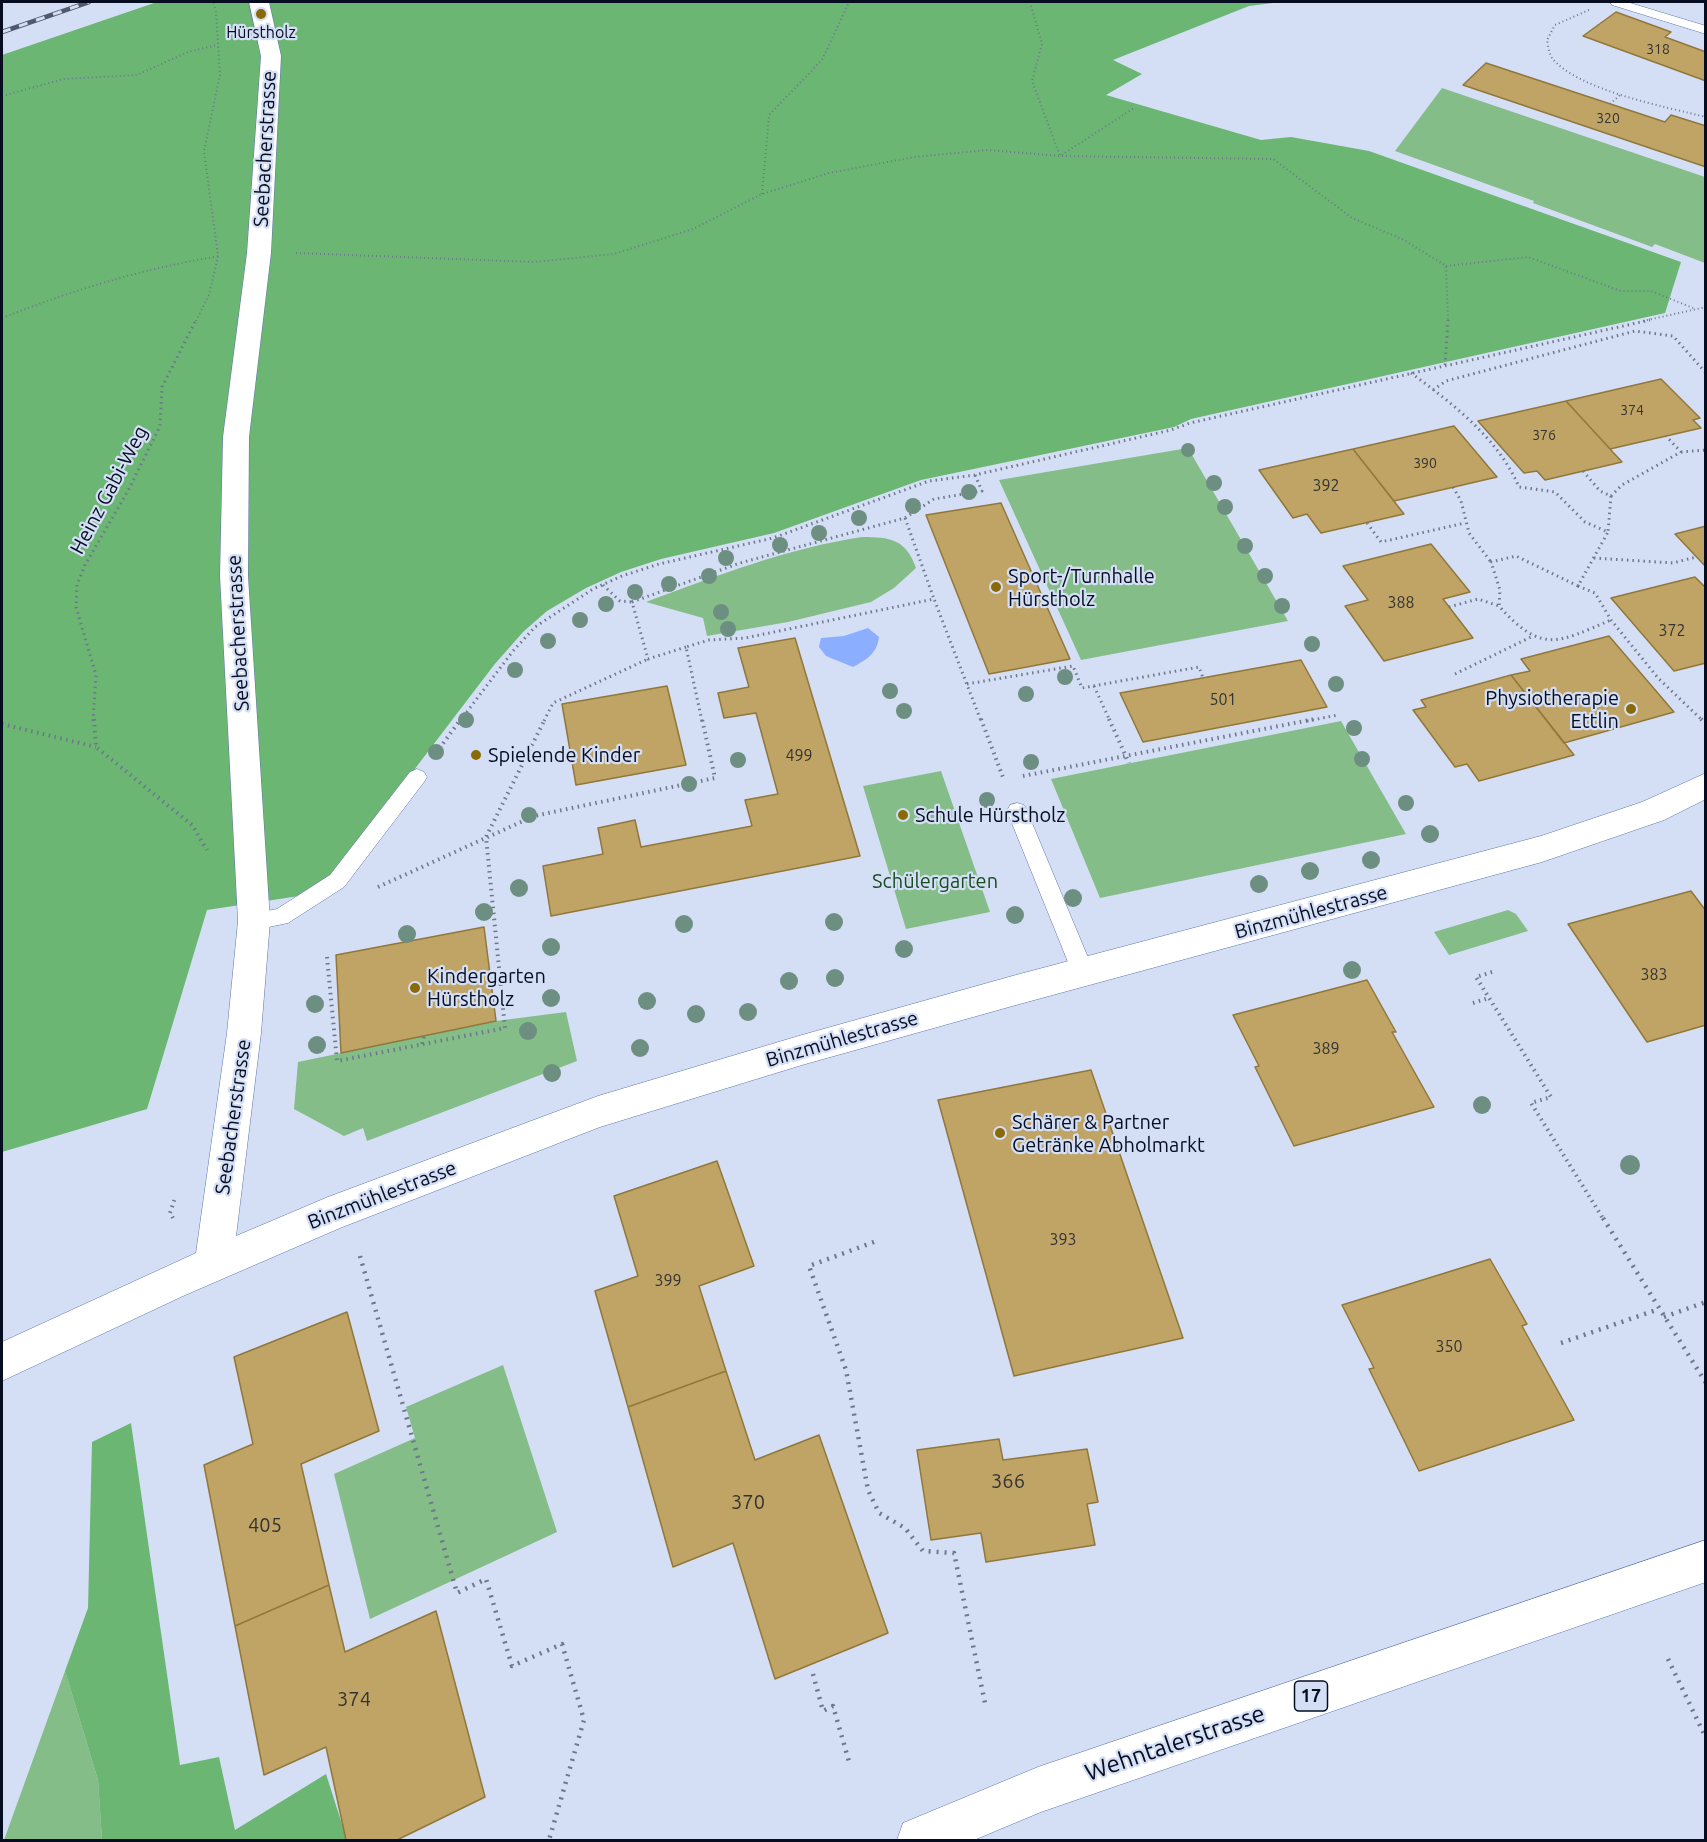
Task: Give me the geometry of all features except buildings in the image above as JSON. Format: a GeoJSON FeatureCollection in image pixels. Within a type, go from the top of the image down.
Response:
{"type":"FeatureCollection","features":[{"type":"Feature","properties":{"kind":"street","name":"Seebacherstrasse"},"geometry":{"type":"LineString","coordinates":[[213,1264],[244,1032],[254,921],[234,576],[236,437],[259,253],[271,56],[259,2]]}},
{"type":"Feature","properties":{"kind":"street","name":"Binzmühlestrasse"},"geometry":{"type":"LineString","coordinates":[[2,1362],[169,1283],[328,1215],[598,1112],[802,1050],[1542,849],[1653,811],[1706,785]]}},
{"type":"Feature","properties":{"kind":"street","name":"Wehntalerstrasse"},"geometry":{"type":"LineString","coordinates":[[920,1840],[1038,1790],[1706,1562]]}},
{"type":"Feature","properties":{"kind":"lane"},"geometry":{"type":"LineString","coordinates":[[1617,2],[1706,30]]}},
{"type":"Feature","properties":{"kind":"lane"},"geometry":{"type":"LineString","coordinates":[[254,921],[280,917],[337,881],[417,777]]}},
{"type":"Feature","properties":{"kind":"lane"},"geometry":{"type":"LineString","coordinates":[[1017,811],[1083,972]]}},
{"type":"Feature","properties":{"kind":"path","name":"Heinz Gabi-Weg"},"geometry":{"type":"LineString","coordinates":[[96,747],[93,729],[96,675],[76,607],[77,585],[85,565],[129,489],[160,426],[162,387],[209,295],[218,256],[204,151],[220,75],[216,11],[213,2]]}},
{"type":"Feature","properties":{"kind":"path"},"geometry":{"type":"LineString","coordinates":[[762,194],[769,115],[822,60],[849,2]]}},
{"type":"Feature","properties":{"kind":"path"},"geometry":{"type":"LineString","coordinates":[[1030,2],[1042,44],[1032,81],[1060,156]]}},
{"type":"Feature","properties":{"kind":"path"},"geometry":{"type":"LineString","coordinates":[[1598,6],[1555,25],[1547,40],[1551,57],[1580,79],[1620,95],[1706,117]]}},
{"type":"Feature","properties":{"kind":"path"},"geometry":{"type":"LineString","coordinates":[[2,96],[64,79],[137,75],[188,52],[217,45]]}},
{"type":"Feature","properties":{"kind":"path"},"geometry":{"type":"LineString","coordinates":[[1610,104],[1620,95]]}},
{"type":"Feature","properties":{"kind":"path"},"geometry":{"type":"LineString","coordinates":[[1060,156],[1134,108]]}},
{"type":"Feature","properties":{"kind":"path"},"geometry":{"type":"LineString","coordinates":[[2,318],[63,293],[160,267],[218,256],[259,253],[342,253],[534,262],[614,254],[693,229],[762,194],[830,173],[914,157],[988,150],[1060,156],[1274,159],[1352,218],[1404,240],[1446,266],[1528,257],[1621,291],[1651,291],[1694,309]]}},
{"type":"Feature","properties":{"kind":"path"},"geometry":{"type":"LineString","coordinates":[[1445,365],[1448,322],[1446,266]]}},
{"type":"Feature","properties":{"kind":"path"},"geometry":{"type":"LineString","coordinates":[[417,777],[513,651],[535,627],[564,607],[622,576],[659,564],[773,538],[929,481],[975,475],[1445,365],[1706,307]]}},
{"type":"Feature","properties":{"kind":"path"},"geometry":{"type":"LineString","coordinates":[[1432,390],[1446,381],[1635,331],[1672,336],[1706,373]]}},
{"type":"Feature","properties":{"kind":"path"},"geometry":{"type":"LineString","coordinates":[[1411,373],[1472,422],[1515,473],[1519,488],[1555,492],[1585,522],[1608,532]]}},
{"type":"Feature","properties":{"kind":"path"},"geometry":{"type":"LineString","coordinates":[[1666,436],[1681,452]]}},
{"type":"Feature","properties":{"kind":"path"},"geometry":{"type":"LineString","coordinates":[[1578,586],[1608,532],[1611,496],[1622,485],[1681,452],[1706,450]]}},
{"type":"Feature","properties":{"kind":"path"},"geometry":{"type":"LineString","coordinates":[[1583,471],[1600,491],[1611,496]]}},
{"type":"Feature","properties":{"kind":"path"},"geometry":{"type":"LineString","coordinates":[[603,585],[620,601],[632,602],[740,563],[905,518],[934,499],[982,491],[975,475]]}},
{"type":"Feature","properties":{"kind":"path"},"geometry":{"type":"LineString","coordinates":[[1453,487],[1463,499],[1465,523],[1479,549],[1491,562],[1500,590],[1499,606]]}},
{"type":"Feature","properties":{"kind":"path"},"geometry":{"type":"LineString","coordinates":[[905,518],[934,599],[1017,811]]}},
{"type":"Feature","properties":{"kind":"path"},"geometry":{"type":"LineString","coordinates":[[1367,523],[1381,542],[1465,523]]}},
{"type":"Feature","properties":{"kind":"path"},"geometry":{"type":"LineString","coordinates":[[1491,562],[1516,556],[1595,593],[1611,621],[1658,678],[1706,724]]}},
{"type":"Feature","properties":{"kind":"path"},"geometry":{"type":"LineString","coordinates":[[1594,558],[1673,563],[1696,557]]}},
{"type":"Feature","properties":{"kind":"path"},"geometry":{"type":"LineString","coordinates":[[327,957],[337,1061],[505,1028],[486,837],[553,703],[648,659],[709,640],[745,638],[934,599]]}},
{"type":"Feature","properties":{"kind":"path"},"geometry":{"type":"LineString","coordinates":[[1449,607],[1478,600],[1499,606],[1513,623],[1531,637],[1556,642],[1611,621]]}},
{"type":"Feature","properties":{"kind":"path"},"geometry":{"type":"LineString","coordinates":[[632,602],[648,659]]}},
{"type":"Feature","properties":{"kind":"path"},"geometry":{"type":"LineString","coordinates":[[1455,674],[1531,637]]}},
{"type":"Feature","properties":{"kind":"path"},"geometry":{"type":"LineString","coordinates":[[307,900],[334,898],[380,886],[534,816],[715,778],[686,647]]}},
{"type":"Feature","properties":{"kind":"path"},"geometry":{"type":"LineString","coordinates":[[967,684],[1073,666],[1082,688],[1199,668],[1203,678]]}},
{"type":"Feature","properties":{"kind":"path"},"geometry":{"type":"LineString","coordinates":[[1094,686],[1129,763]]}},
{"type":"Feature","properties":{"kind":"path"},"geometry":{"type":"LineString","coordinates":[[1016,777],[1338,715]]}},
{"type":"Feature","properties":{"kind":"path"},"geometry":{"type":"LineString","coordinates":[[2,724],[96,747],[192,825],[208,852]]}},
{"type":"Feature","properties":{"kind":"path"},"geometry":{"type":"LineString","coordinates":[[1492,972],[1476,977],[1551,1097],[1531,1103],[1706,1383]]}},
{"type":"Feature","properties":{"kind":"path"},"geometry":{"type":"LineString","coordinates":[[1473,1003],[1489,998]]}},
{"type":"Feature","properties":{"kind":"path"},"geometry":{"type":"LineString","coordinates":[[422,1044],[424,1036]]}},
{"type":"Feature","properties":{"kind":"path"},"geometry":{"type":"LineString","coordinates":[[874,1242],[809,1266],[846,1370],[868,1490],[879,1513],[905,1528],[923,1551],[954,1552],[986,1708]]}},
{"type":"Feature","properties":{"kind":"path"},"geometry":{"type":"LineString","coordinates":[[360,1256],[457,1593],[486,1579],[512,1666],[562,1644],[584,1720],[549,1840]]}},
{"type":"Feature","properties":{"kind":"path"},"geometry":{"type":"LineString","coordinates":[[1664,1317],[1706,1302]]}},
{"type":"Feature","properties":{"kind":"path"},"geometry":{"type":"LineString","coordinates":[[1561,1343],[1659,1309]]}},
{"type":"Feature","properties":{"kind":"path"},"geometry":{"type":"LineString","coordinates":[[1668,1659],[1706,1738]]}},
{"type":"Feature","properties":{"kind":"path"},"geometry":{"type":"LineString","coordinates":[[813,1674],[823,1711],[833,1706],[850,1765]]}},
{"type":"Feature","properties":{"kind":"green space"},"geometry":{"type":"Polygon","coordinates":[[[157,2],[1281,2],[1249,6],[1113,60],[1142,74],[1106,95],[1261,140],[1291,137],[1369,151],[1681,262],[1665,313],[1191,419],[1174,427],[921,480],[774,533],[661,559],[621,572],[586,588],[547,611],[523,632],[494,665],[337,871],[299,896],[207,910],[147,1109],[2,1152],[2,55],[157,2]]]}},
{"type":"Feature","properties":{"kind":"green space"},"geometry":{"type":"Polygon","coordinates":[[[1442,88],[1705,177],[1705,263],[1655,244],[1652,247],[1533,203],[1534,201],[1395,151],[1442,88]]]}},
{"type":"Feature","properties":{"kind":"green space"},"geometry":{"type":"Polygon","coordinates":[[[1188,448],[1288,621],[1081,660],[999,480],[1188,448]]]}},
{"type":"Feature","properties":{"kind":"green space"},"geometry":{"type":"Polygon","coordinates":[[[862,537],[889,539],[902,545],[916,568],[894,588],[871,602],[788,622],[707,636],[703,618],[646,602],[780,556],[862,537]]]}},
{"type":"Feature","properties":{"kind":"green space"},"geometry":{"type":"Polygon","coordinates":[[[1341,721],[1406,834],[1100,898],[1051,779],[1341,721]]]}},
{"type":"Feature","properties":{"kind":"green space","name":"Schülergarten"},"geometry":{"type":"Polygon","coordinates":[[[941,771],[990,912],[906,929],[863,786],[941,771]]]}},
{"type":"Feature","properties":{"kind":"green space"},"geometry":{"type":"Polygon","coordinates":[[[1508,910],[1516,914],[1528,931],[1449,955],[1434,932],[1508,910]]]}},
{"type":"Feature","properties":{"kind":"green space"},"geometry":{"type":"Polygon","coordinates":[[[566,1012],[577,1061],[367,1141],[363,1128],[344,1136],[294,1109],[298,1062],[496,1021],[566,1012]]]}},
{"type":"Feature","properties":{"kind":"green space"},"geometry":{"type":"Polygon","coordinates":[[[503,1365],[557,1532],[370,1619],[334,1474],[415,1438],[406,1407],[503,1365]]]}},
{"type":"Feature","properties":{"kind":"green space"},"geometry":{"type":"Polygon","coordinates":[[[131,1423],[180,1765],[219,1757],[235,1830],[326,1774],[347,1840],[102,1840],[98,1780],[65,1671],[88,1608],[92,1442],[131,1423]]]}},
{"type":"Feature","properties":{"kind":"green space"},"geometry":{"type":"Polygon","coordinates":[[[65,1671],[98,1780],[102,1840],[4,1840],[65,1671]]]}},
{"type":"Feature","properties":{"kind":"water"},"geometry":{"type":"Polygon","coordinates":[[[868,628],[879,637],[878,643],[866,659],[853,667],[826,656],[819,647],[821,638],[844,636],[868,628]]]}},
{"type":"Feature","properties":{"kind":"railway"},"geometry":{"type":"LineString","coordinates":[[2,32],[89,2]]}},
{"type":"Feature","properties":{"kind":"place","name":"Hürstholz"},"geometry":{"type":"Point","coordinates":[261,14]}},
{"type":"Feature","properties":{"kind":"place","name":"Sport-/Turnhalle Hürstholz"},"geometry":{"type":"Point","coordinates":[996,587]}},
{"type":"Feature","properties":{"kind":"place","name":"Physiotherapie Ettlin"},"geometry":{"type":"Point","coordinates":[1631,709]}},
{"type":"Feature","properties":{"kind":"place","name":"Spielende Kinder"},"geometry":{"type":"Point","coordinates":[476,755]}},
{"type":"Feature","properties":{"kind":"place","name":"Schule Hürstholz"},"geometry":{"type":"Point","coordinates":[903,815]}},
{"type":"Feature","properties":{"kind":"place","name":"Kindergarten Hürstholz"},"geometry":{"type":"Point","coordinates":[415,988]}},
{"type":"Feature","properties":{"kind":"place","name":"Schärer & Partner Getränke Abholmarkt"},"geometry":{"type":"Point","coordinates":[1000,1133]}}]}
